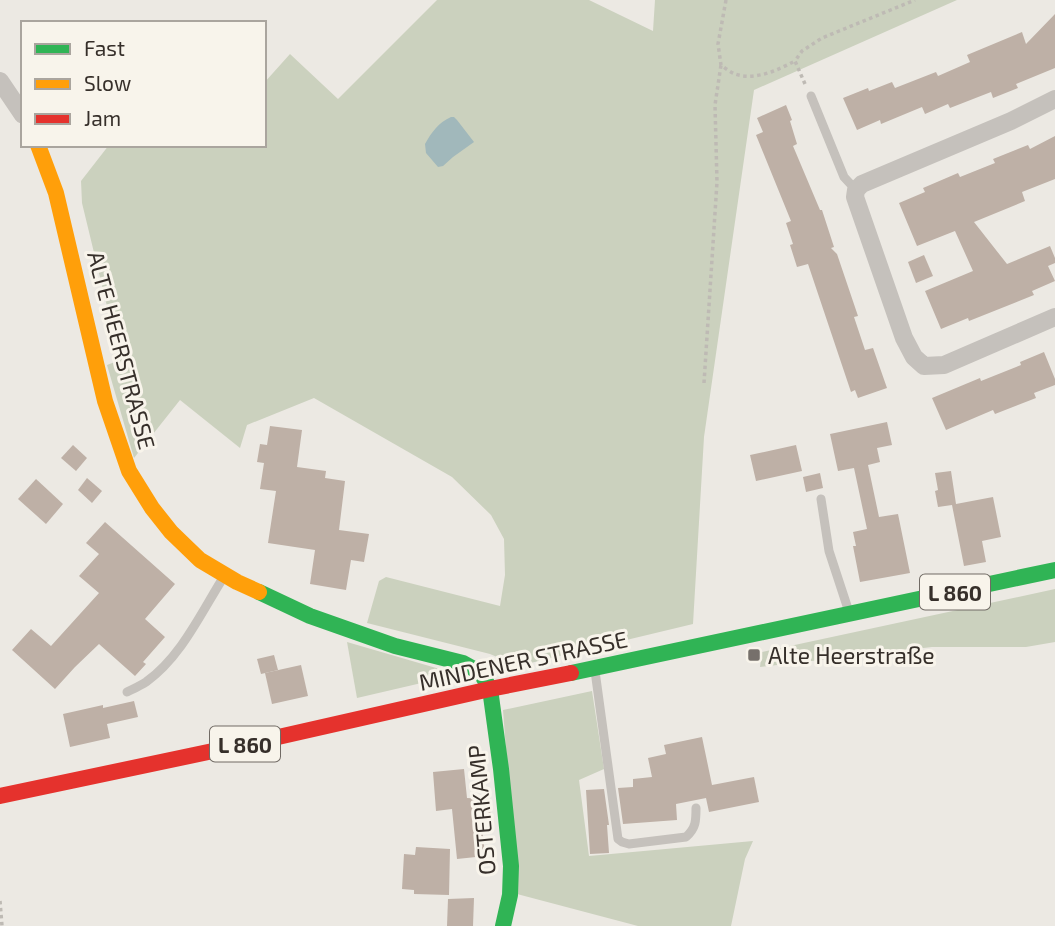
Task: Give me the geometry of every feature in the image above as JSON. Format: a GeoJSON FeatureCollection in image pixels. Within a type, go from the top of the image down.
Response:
{"type":"FeatureCollection","features":[{"type":"Feature","properties":{"kind":"main road","name":"ALTE HEERSTRASSE"},"geometry":{"type":"LineString","coordinates":[[39,147],[57,193],[115,434],[129,471],[171,532],[200,560],[281,603],[395,646],[463,663],[481,673],[490,689]]}},
{"type":"Feature","properties":{"kind":"main road","name":"MINDENER STRASSE"},"geometry":{"type":"LineString","coordinates":[[0,796],[1055,570]]}},
{"type":"Feature","properties":{"kind":"main road","name":"OSTERKAMP"},"geometry":{"type":"LineString","coordinates":[[490,689],[511,866],[510,895],[503,926]]}},
{"type":"Feature","properties":{"kind":"street"},"geometry":{"type":"LineString","coordinates":[[0,81],[21,112]]}},
{"type":"Feature","properties":{"kind":"street"},"geometry":{"type":"LineString","coordinates":[[1055,99],[1011,121],[862,184],[856,190],[855,197],[904,338],[914,357],[924,366],[944,365],[1055,317]]}},
{"type":"Feature","properties":{"kind":"lane"},"geometry":{"type":"LineString","coordinates":[[811,96],[844,177],[856,190]]}},
{"type":"Feature","properties":{"kind":"lane"},"geometry":{"type":"LineString","coordinates":[[821,499],[829,551],[850,615]]}},
{"type":"Feature","properties":{"kind":"lane"},"geometry":{"type":"LineString","coordinates":[[127,692],[160,670],[179,648],[225,575]]}},
{"type":"Feature","properties":{"kind":"lane"},"geometry":{"type":"LineString","coordinates":[[594,669],[618,839],[629,844],[686,836],[692,832],[696,823],[696,808]]}},
{"type":"Feature","properties":{"kind":"path"},"geometry":{"type":"LineString","coordinates":[[704,383],[718,181],[715,105],[721,65],[718,44],[726,0]]}},
{"type":"Feature","properties":{"kind":"path"},"geometry":{"type":"LineString","coordinates":[[721,65],[736,75],[755,76],[777,70],[795,61],[802,51],[822,38],[915,0]]}},
{"type":"Feature","properties":{"kind":"path"},"geometry":{"type":"LineString","coordinates":[[795,61],[811,96]]}},
{"type":"Feature","properties":{"kind":"path"},"geometry":{"type":"LineString","coordinates":[[0,901],[2,926]]}},
{"type":"Feature","properties":{"kind":"green space"},"geometry":{"type":"Polygon","coordinates":[[[437,0],[589,0],[653,31],[655,0],[957,0],[754,90],[704,437],[693,624],[518,666],[490,654],[367,623],[379,581],[386,577],[500,606],[505,575],[504,539],[491,515],[452,477],[314,398],[247,425],[240,448],[180,400],[134,458],[107,365],[120,360],[82,203],[81,181],[107,147],[266,147],[266,81],[290,54],[338,99],[437,0]]]}},
{"type":"Feature","properties":{"kind":"green space"},"geometry":{"type":"Polygon","coordinates":[[[1055,589],[1055,642],[1026,647],[932,647],[760,667],[762,652],[1055,589]]]}},
{"type":"Feature","properties":{"kind":"green space"},"geometry":{"type":"Polygon","coordinates":[[[347,642],[443,670],[443,678],[357,698],[347,642]]]}},
{"type":"Feature","properties":{"kind":"green space"},"geometry":{"type":"Polygon","coordinates":[[[592,691],[604,769],[579,780],[589,856],[753,841],[745,859],[731,926],[638,926],[517,894],[503,710],[592,691]]]}},
{"type":"Feature","properties":{"kind":"water"},"geometry":{"type":"Polygon","coordinates":[[[451,117],[457,120],[474,142],[438,167],[426,153],[425,144],[436,128],[451,117]]]}},
{"type":"Feature","properties":{"kind":"building"},"geometry":{"type":"Polygon","coordinates":[[[1055,14],[1055,68],[1016,84],[1018,88],[993,98],[991,92],[950,108],[948,104],[925,114],[922,107],[881,124],[880,120],[857,130],[843,98],[892,82],[895,88],[936,72],[938,76],[970,62],[967,55],[1022,32],[1026,44],[1055,14]]]}},
{"type":"Feature","properties":{"kind":"building"},"geometry":{"type":"Polygon","coordinates":[[[786,105],[797,144],[793,146],[822,210],[834,247],[831,248],[837,254],[858,316],[854,317],[865,350],[873,348],[887,388],[858,398],[855,390],[851,392],[808,264],[797,267],[786,223],[791,221],[756,135],[763,132],[757,118],[786,105]]]}},
{"type":"Feature","properties":{"kind":"building"},"geometry":{"type":"Polygon","coordinates":[[[1055,136],[1055,179],[1022,192],[1025,201],[974,222],[1007,264],[1050,246],[1055,263],[1048,266],[1055,281],[1032,291],[1034,295],[969,321],[968,318],[941,329],[925,291],[973,271],[955,231],[917,246],[899,203],[925,192],[923,188],[958,173],[960,177],[995,163],[993,159],[1028,145],[1030,149],[1055,136]]]}},
{"type":"Feature","properties":{"kind":"building"},"geometry":{"type":"Polygon","coordinates":[[[924,255],[933,276],[916,283],[908,262],[924,255]]]}},
{"type":"Feature","properties":{"kind":"building"},"geometry":{"type":"Polygon","coordinates":[[[1044,352],[1055,385],[1034,393],[1036,398],[995,414],[993,410],[946,430],[932,398],[1021,365],[1020,362],[1044,352]]]}},
{"type":"Feature","properties":{"kind":"building"},"geometry":{"type":"Polygon","coordinates":[[[887,422],[892,445],[877,448],[880,462],[868,465],[879,517],[898,514],[910,573],[860,582],[853,532],[867,529],[854,468],[838,471],[830,434],[887,422]]]}},
{"type":"Feature","properties":{"kind":"building"},"geometry":{"type":"Polygon","coordinates":[[[270,426],[302,430],[297,467],[326,471],[325,478],[345,481],[339,530],[369,534],[364,562],[351,560],[346,590],[310,584],[315,550],[268,543],[276,491],[260,489],[264,463],[257,462],[260,444],[267,445],[270,426]]]}},
{"type":"Feature","properties":{"kind":"building"},"geometry":{"type":"Polygon","coordinates":[[[73,445],[87,458],[76,471],[61,458],[73,445]]]}},
{"type":"Feature","properties":{"kind":"building"},"geometry":{"type":"Polygon","coordinates":[[[796,445],[802,471],[756,481],[750,455],[796,445]]]}},
{"type":"Feature","properties":{"kind":"building"},"geometry":{"type":"Polygon","coordinates":[[[951,471],[956,504],[993,497],[1001,537],[982,541],[986,562],[964,566],[952,505],[938,507],[935,473],[951,471]]]}},
{"type":"Feature","properties":{"kind":"building"},"geometry":{"type":"Polygon","coordinates":[[[820,473],[823,488],[806,492],[803,477],[820,473]]]}},
{"type":"Feature","properties":{"kind":"building"},"geometry":{"type":"Polygon","coordinates":[[[87,478],[102,491],[92,503],[78,490],[87,478]]]}},
{"type":"Feature","properties":{"kind":"building"},"geometry":{"type":"Polygon","coordinates":[[[36,479],[63,504],[46,524],[18,499],[36,479]]]}},
{"type":"Feature","properties":{"kind":"building"},"geometry":{"type":"Polygon","coordinates":[[[105,522],[175,584],[145,619],[165,637],[143,662],[146,664],[135,676],[99,644],[55,689],[12,650],[31,629],[51,646],[99,593],[79,576],[99,554],[86,543],[105,522]]]}},
{"type":"Feature","properties":{"kind":"building"},"geometry":{"type":"Polygon","coordinates":[[[274,655],[278,670],[261,674],[257,659],[274,655]]]}},
{"type":"Feature","properties":{"kind":"building"},"geometry":{"type":"Polygon","coordinates":[[[301,665],[308,696],[272,704],[265,673],[301,665]]]}},
{"type":"Feature","properties":{"kind":"building"},"geometry":{"type":"Polygon","coordinates":[[[134,701],[138,717],[107,724],[110,738],[70,747],[63,714],[134,701]]]}},
{"type":"Feature","properties":{"kind":"building"},"geometry":{"type":"Polygon","coordinates":[[[702,737],[712,785],[754,777],[759,802],[709,812],[706,798],[676,804],[677,820],[623,824],[618,788],[633,787],[633,779],[652,777],[648,758],[666,754],[664,745],[702,737]]]}},
{"type":"Feature","properties":{"kind":"building"},"geometry":{"type":"Polygon","coordinates":[[[464,769],[467,798],[489,799],[491,818],[481,819],[485,854],[457,859],[452,809],[436,811],[433,772],[464,769]]]}},
{"type":"Feature","properties":{"kind":"building"},"geometry":{"type":"Polygon","coordinates":[[[604,789],[609,825],[609,853],[590,854],[586,790],[604,789]]]}},
{"type":"Feature","properties":{"kind":"building"},"geometry":{"type":"Polygon","coordinates":[[[416,847],[450,849],[449,895],[414,894],[414,890],[402,889],[404,854],[415,855],[416,847]]]}},
{"type":"Feature","properties":{"kind":"building"},"geometry":{"type":"Polygon","coordinates":[[[474,898],[473,926],[447,926],[448,899],[474,898]]]}},
{"type":"Feature","properties":{"kind":"traffic: fast"},"geometry":{"type":"LineString","coordinates":[[571,673],[1055,570]]}},
{"type":"Feature","properties":{"kind":"traffic: fast"},"geometry":{"type":"LineString","coordinates":[[259,592],[310,616],[395,646],[463,663],[481,673],[490,689],[511,866],[510,895],[503,926]]}},
{"type":"Feature","properties":{"kind":"traffic: slow"},"geometry":{"type":"LineString","coordinates":[[39,147],[56,193],[105,401],[129,471],[171,532],[200,560],[259,592]]}},
{"type":"Feature","properties":{"kind":"traffic: jam"},"geometry":{"type":"LineString","coordinates":[[0,796],[571,673]]}},
{"type":"Feature","properties":{"kind":"place","name":"Alte Heerstraße"},"geometry":{"type":"Point","coordinates":[754,655]}}]}
